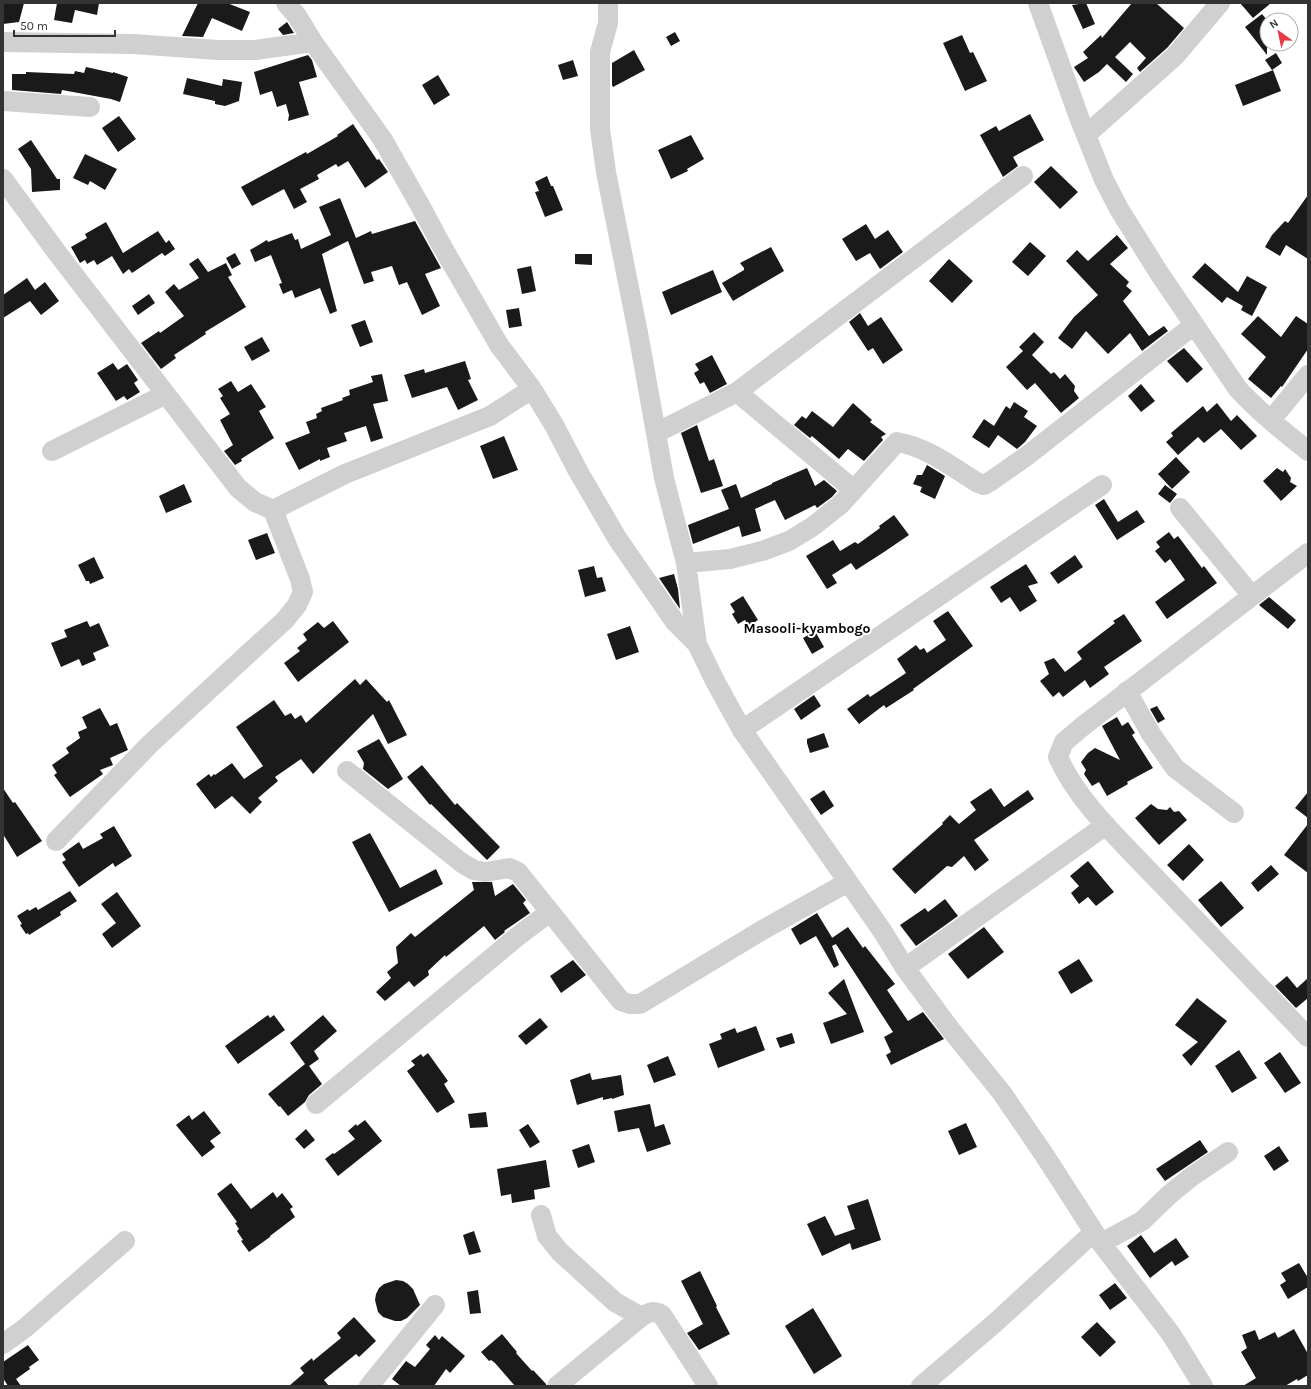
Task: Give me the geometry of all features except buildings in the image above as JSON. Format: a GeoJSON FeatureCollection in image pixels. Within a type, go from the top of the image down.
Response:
{"type":"FeatureCollection","features":[{"type":"Feature","properties":{"kind":"street"},"geometry":{"type":"LineString","coordinates":[[286,3],[297,16],[313,42],[383,140],[443,248],[499,344],[532,389],[554,425],[578,471],[617,538],[675,622],[697,644]]}},
{"type":"Feature","properties":{"kind":"street"},"geometry":{"type":"LineString","coordinates":[[608,3],[608,23],[600,52],[600,129],[606,172],[664,478],[686,563],[697,644],[715,681],[742,730],[883,932],[905,968],[950,1029],[1002,1093],[1097,1237],[1171,1334],[1200,1385]]}},
{"type":"Feature","properties":{"kind":"street"},"geometry":{"type":"LineString","coordinates":[[1038,3],[1086,135],[1104,180],[1119,209],[1159,273],[1238,389],[1247,399],[1308,451]]}},
{"type":"Feature","properties":{"kind":"street"},"geometry":{"type":"LineString","coordinates":[[1086,135],[1175,56],[1220,3]]}},
{"type":"Feature","properties":{"kind":"street"},"geometry":{"type":"LineString","coordinates":[[3,42],[133,44],[225,50],[255,50],[313,42]]}},
{"type":"Feature","properties":{"kind":"street"},"geometry":{"type":"LineString","coordinates":[[3,101],[90,107]]}},
{"type":"Feature","properties":{"kind":"street"},"geometry":{"type":"LineString","coordinates":[[656,433],[737,392],[1023,176]]}},
{"type":"Feature","properties":{"kind":"street"},"geometry":{"type":"LineString","coordinates":[[3,179],[58,254],[238,488],[255,502],[273,510],[300,579],[303,592],[297,605],[285,620],[150,744],[56,841]]}},
{"type":"Feature","properties":{"kind":"street"},"geometry":{"type":"LineString","coordinates":[[686,563],[730,559],[762,551],[789,541],[812,527],[840,505],[897,442],[911,444],[927,451],[978,483],[984,485],[1028,455],[1194,325]]}},
{"type":"Feature","properties":{"kind":"street"},"geometry":{"type":"LineString","coordinates":[[1271,420],[1308,376]]}},
{"type":"Feature","properties":{"kind":"street"},"geometry":{"type":"LineString","coordinates":[[273,510],[345,474],[490,416],[532,389]]}},
{"type":"Feature","properties":{"kind":"street"},"geometry":{"type":"LineString","coordinates":[[737,392],[854,490]]}},
{"type":"Feature","properties":{"kind":"street"},"geometry":{"type":"LineString","coordinates":[[52,451],[166,394]]}},
{"type":"Feature","properties":{"kind":"street"},"geometry":{"type":"LineString","coordinates":[[742,730],[1102,485]]}},
{"type":"Feature","properties":{"kind":"street"},"geometry":{"type":"LineString","coordinates":[[1180,508],[1252,596]]}},
{"type":"Feature","properties":{"kind":"street"},"geometry":{"type":"LineString","coordinates":[[1308,553],[1127,691],[1064,742],[1058,757],[1066,775],[1106,825],[1208,934],[1308,1037]]}},
{"type":"Feature","properties":{"kind":"street"},"geometry":{"type":"LineString","coordinates":[[1127,691],[1151,734],[1175,768],[1234,813]]}},
{"type":"Feature","properties":{"kind":"street"},"geometry":{"type":"LineString","coordinates":[[348,771],[462,863],[474,870],[485,872],[509,868],[518,872],[621,1000],[630,1004],[640,1004],[758,932],[848,882]]}},
{"type":"Feature","properties":{"kind":"street"},"geometry":{"type":"LineString","coordinates":[[905,968],[1106,825]]}},
{"type":"Feature","properties":{"kind":"street"},"geometry":{"type":"LineString","coordinates":[[316,1104],[518,936],[551,913]]}},
{"type":"Feature","properties":{"kind":"street"},"geometry":{"type":"LineString","coordinates":[[922,1386],[1097,1237],[1142,1221],[1169,1195],[1191,1177],[1228,1152]]}},
{"type":"Feature","properties":{"kind":"street"},"geometry":{"type":"LineString","coordinates":[[541,1215],[547,1236],[560,1252],[615,1302],[641,1317]]}},
{"type":"Feature","properties":{"kind":"street"},"geometry":{"type":"LineString","coordinates":[[3,1344],[25,1328],[125,1241]]}},
{"type":"Feature","properties":{"kind":"street"},"geometry":{"type":"LineString","coordinates":[[375,1384],[435,1305]]}},
{"type":"Feature","properties":{"kind":"street"},"geometry":{"type":"LineString","coordinates":[[557,1386],[641,1317],[649,1312],[655,1311],[662,1315],[708,1386]]}},
{"type":"Feature","properties":{"kind":"district","name":"Masooli-kyambogo"},"geometry":{"type":"Point","coordinates":[807,628]}}]}
